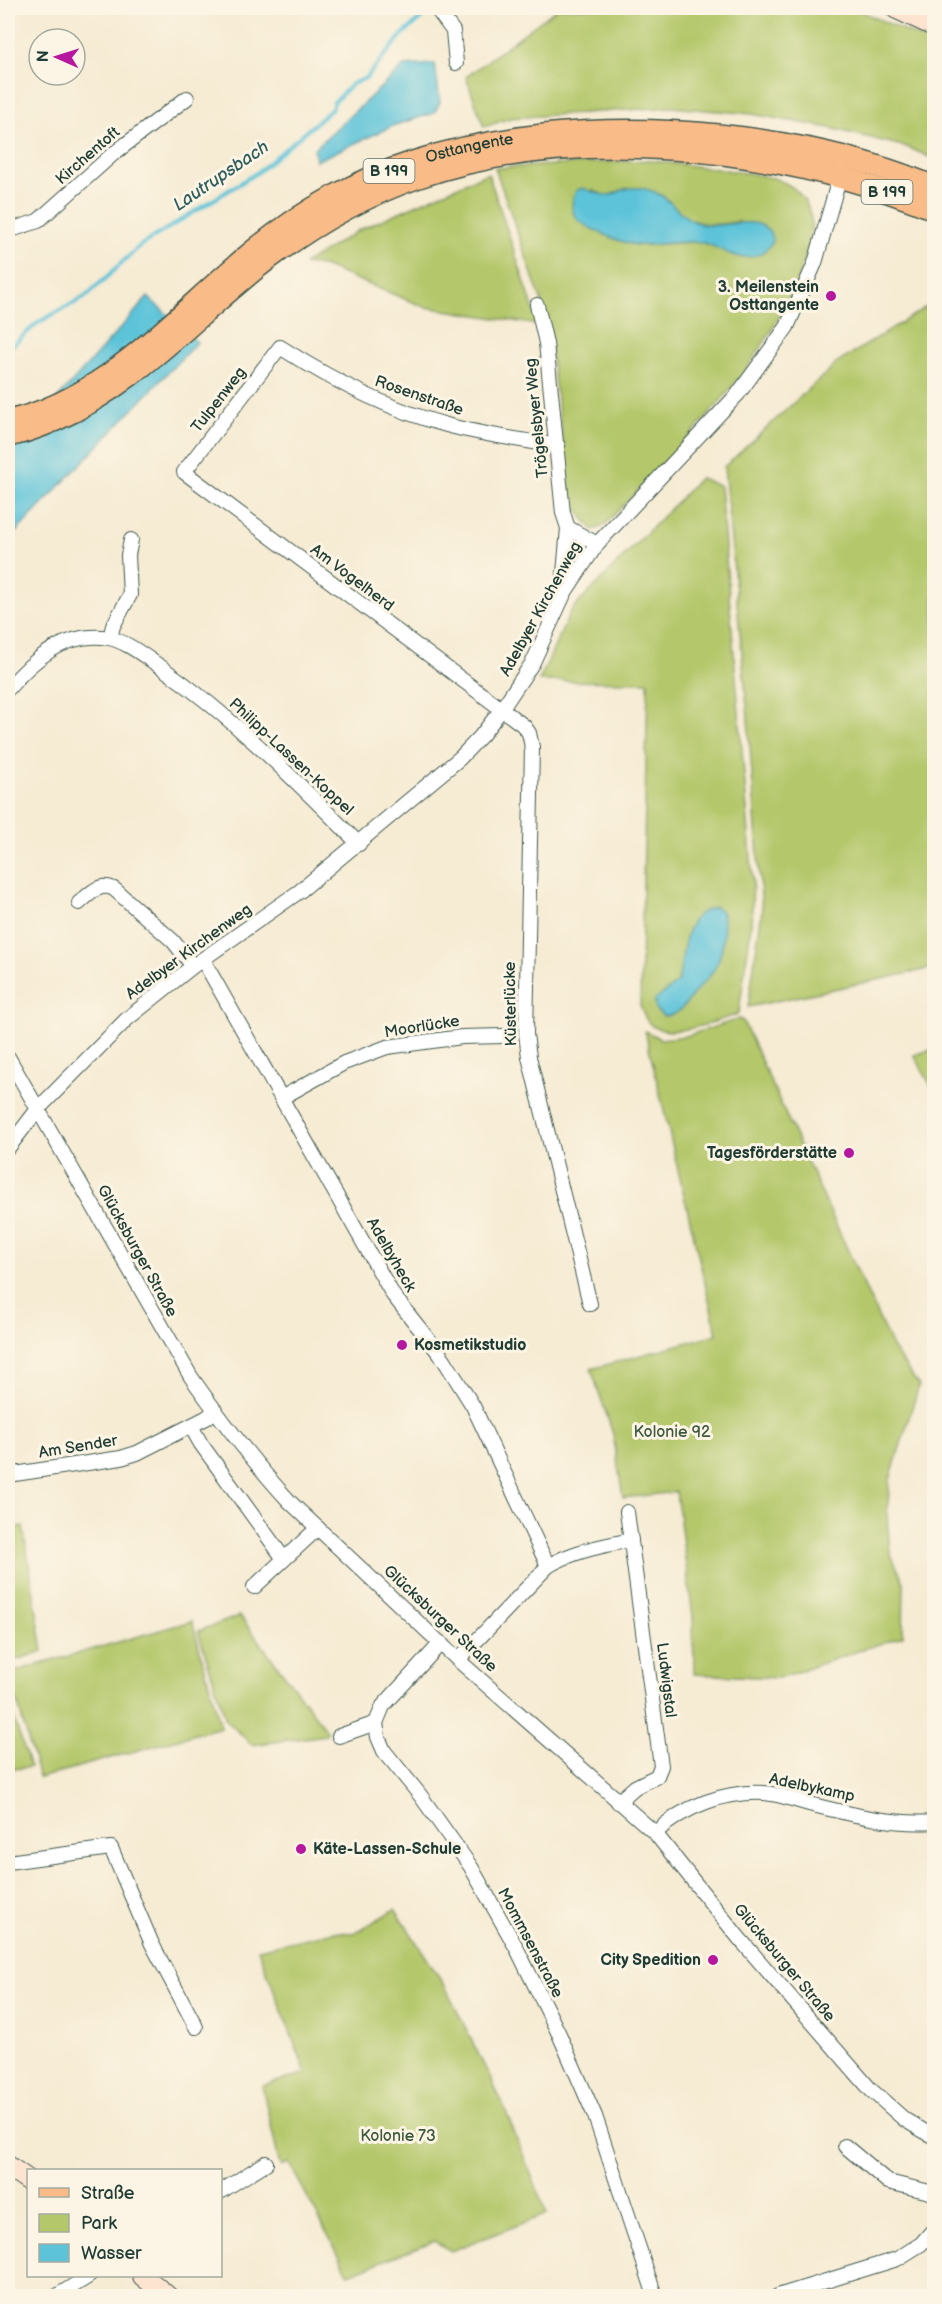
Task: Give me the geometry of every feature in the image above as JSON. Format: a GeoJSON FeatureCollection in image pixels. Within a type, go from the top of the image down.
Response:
{"type":"FeatureCollection","features":[{"type":"Feature","properties":{"kind":"main road"},"geometry":{"type":"LineString","coordinates":[[895,8],[934,26]]}},
{"type":"Feature","properties":{"kind":"main road","name":"Osttangente"},"geometry":{"type":"LineString","coordinates":[[8,436],[23,434],[79,410],[124,382],[207,302],[258,246],[314,208],[380,175],[412,162],[459,149],[512,139],[567,133],[648,131],[756,139],[845,156],[934,187]]}},
{"type":"Feature","properties":{"kind":"main road","name":"Osttangente"},"geometry":{"type":"LineString","coordinates":[[8,421],[21,418],[74,395],[114,370],[321,223],[377,193],[419,177],[461,165],[514,154],[568,149],[683,150],[753,159],[839,177],[907,198],[934,209]]}},
{"type":"Feature","properties":{"kind":"main road"},"geometry":{"type":"LineString","coordinates":[[8,2166],[27,2179]]}},
{"type":"Feature","properties":{"kind":"main road"},"geometry":{"type":"LineString","coordinates":[[144,2277],[167,2296]]}},
{"type":"Feature","properties":{"kind":"street"},"geometry":{"type":"LineString","coordinates":[[439,11],[453,31],[456,63]]}},
{"type":"Feature","properties":{"kind":"street","name":"Kirchentoft"},"geometry":{"type":"LineString","coordinates":[[8,226],[17,228],[38,221],[113,154],[187,98]]}},
{"type":"Feature","properties":{"kind":"street","name":"Adelbyer Kirchenweg"},"geometry":{"type":"LineString","coordinates":[[8,1148],[38,1109],[127,1019],[198,963],[300,891],[359,844],[460,758],[481,736],[533,662],[566,592],[597,543],[738,394],[774,346],[801,299],[815,264],[845,156]]}},
{"type":"Feature","properties":{"kind":"street","name":"Trögelsbyer Weg"},"geometry":{"type":"LineString","coordinates":[[537,304],[546,343],[563,513],[568,528],[563,585],[566,592]]}},
{"type":"Feature","properties":{"kind":"street","name":"Rosenstraße"},"geometry":{"type":"LineString","coordinates":[[280,347],[327,376],[407,412],[449,426],[558,446]]}},
{"type":"Feature","properties":{"kind":"street","name":"Tulpenweg"},"geometry":{"type":"LineString","coordinates":[[184,472],[280,347]]}},
{"type":"Feature","properties":{"kind":"street","name":"Am Vogelherd"},"geometry":{"type":"LineString","coordinates":[[184,472],[501,710]]}},
{"type":"Feature","properties":{"kind":"street"},"geometry":{"type":"LineString","coordinates":[[568,528],[597,543]]}},
{"type":"Feature","properties":{"kind":"street"},"geometry":{"type":"LineString","coordinates":[[110,638],[113,626],[130,595],[128,555],[131,540]]}},
{"type":"Feature","properties":{"kind":"street","name":"Philipp-Lassen-Koppel"},"geometry":{"type":"LineString","coordinates":[[8,689],[28,666],[51,650],[75,640],[110,638],[143,655],[240,727],[359,844]]}},
{"type":"Feature","properties":{"kind":"street","name":"Küsterlücke"},"geometry":{"type":"LineString","coordinates":[[501,710],[525,726],[532,747],[526,1034],[529,1057],[590,1304]]}},
{"type":"Feature","properties":{"kind":"street","name":"Adelbyheck"},"geometry":{"type":"LineString","coordinates":[[79,903],[99,886],[106,885],[114,889],[198,963],[283,1097],[393,1295],[443,1358],[473,1406],[548,1566]]}},
{"type":"Feature","properties":{"kind":"street","name":"Moorlücke"},"geometry":{"type":"LineString","coordinates":[[283,1097],[344,1063],[387,1047],[462,1037],[504,1036]]}},
{"type":"Feature","properties":{"kind":"street","name":"Glücksburger Straße"},"geometry":{"type":"LineString","coordinates":[[8,1057],[160,1326],[215,1411],[264,1474],[458,1660],[656,1833],[739,1938],[871,2090],[905,2120],[934,2138]]}},
{"type":"Feature","properties":{"kind":"street","name":"Am Sender"},"geometry":{"type":"LineString","coordinates":[[8,1475],[137,1454],[215,1411]]}},
{"type":"Feature","properties":{"kind":"street"},"geometry":{"type":"LineString","coordinates":[[191,1426],[284,1559]]}},
{"type":"Feature","properties":{"kind":"street","name":"Ludwigstal"},"geometry":{"type":"LineString","coordinates":[[618,1802],[634,1787],[657,1776],[661,1766],[627,1512]]}},
{"type":"Feature","properties":{"kind":"street"},"geometry":{"type":"LineString","coordinates":[[254,1587],[318,1528]]}},
{"type":"Feature","properties":{"kind":"street"},"geometry":{"type":"LineString","coordinates":[[458,1660],[548,1566],[560,1558],[596,1546],[631,1540]]}},
{"type":"Feature","properties":{"kind":"street"},"geometry":{"type":"LineString","coordinates":[[339,1736],[376,1723],[383,1706],[441,1643]]}},
{"type":"Feature","properties":{"kind":"street","name":"Mommsenstraße"},"geometry":{"type":"LineString","coordinates":[[376,1723],[378,1737],[384,1751],[420,1794],[471,1867],[516,1947],[559,2034],[595,2116],[655,2296]]}},
{"type":"Feature","properties":{"kind":"street","name":"Adelbykamp"},"geometry":{"type":"LineString","coordinates":[[656,1833],[667,1822],[694,1808],[722,1796],[743,1793],[767,1793],[877,1819],[900,1822],[934,1821]]}},
{"type":"Feature","properties":{"kind":"street"},"geometry":{"type":"LineString","coordinates":[[8,1862],[111,1848],[152,1944],[196,2027]]}},
{"type":"Feature","properties":{"kind":"street"},"geometry":{"type":"LineString","coordinates":[[845,2146],[888,2182],[934,2193]]}},
{"type":"Feature","properties":{"kind":"street"},"geometry":{"type":"LineString","coordinates":[[222,2191],[266,2163]]}},
{"type":"Feature","properties":{"kind":"street"},"geometry":{"type":"LineString","coordinates":[[778,2296],[808,2292],[897,2259],[921,2244],[934,2229]]}},
{"type":"Feature","properties":{"kind":"street"},"geometry":{"type":"LineString","coordinates":[[62,2295],[88,2277]]}},
{"type":"Feature","properties":{"kind":"green space"},"geometry":{"type":"Polygon","coordinates":[[[558,8],[854,8],[934,44],[934,159],[907,147],[830,128],[752,114],[671,107],[510,118],[484,127],[466,77],[558,8]]]}},
{"type":"Feature","properties":{"kind":"green space"},"geometry":{"type":"Polygon","coordinates":[[[647,160],[726,170],[773,178],[792,187],[804,200],[811,218],[811,238],[806,257],[786,305],[766,340],[742,374],[689,437],[604,526],[593,530],[571,503],[542,303],[495,168],[647,160]],[[625,189],[607,196],[592,190],[638,245],[696,242],[709,244],[740,221],[724,224],[701,223],[687,218],[659,194],[625,189]]]}},
{"type":"Feature","properties":{"kind":"green space"},"geometry":{"type":"Polygon","coordinates":[[[488,173],[539,325],[425,307],[323,266],[304,264],[359,230],[488,173]]]}},
{"type":"Feature","properties":{"kind":"green space"},"geometry":{"type":"Polygon","coordinates":[[[934,302],[934,968],[748,1007],[762,910],[747,706],[724,467],[837,363],[934,302]]]}},
{"type":"Feature","properties":{"kind":"green space"},"geometry":{"type":"Polygon","coordinates":[[[700,478],[720,486],[753,882],[751,927],[739,1011],[736,1015],[690,1029],[666,1031],[648,1022],[640,1005],[648,682],[539,681],[571,611],[700,478]]]}},
{"type":"Feature","properties":{"kind":"green space","name":"Kolonie 92"},"geometry":{"type":"Polygon","coordinates":[[[739,1019],[743,1021],[892,1347],[919,1386],[890,1479],[887,1515],[890,1552],[904,1583],[903,1636],[779,1678],[694,1674],[693,1617],[676,1492],[623,1498],[613,1434],[591,1369],[717,1334],[645,1031],[661,1039],[686,1036],[739,1019]]]}},
{"type":"Feature","properties":{"kind":"green space"},"geometry":{"type":"Polygon","coordinates":[[[934,1049],[934,1091],[914,1055],[934,1049]]]}},
{"type":"Feature","properties":{"kind":"green space"},"geometry":{"type":"Polygon","coordinates":[[[23,1526],[43,1651],[8,1663],[8,1528],[23,1526]]]}},
{"type":"Feature","properties":{"kind":"green space"},"geometry":{"type":"Polygon","coordinates":[[[240,1616],[327,1731],[326,1735],[252,1745],[226,1720],[198,1631],[240,1616]]]}},
{"type":"Feature","properties":{"kind":"green space"},"geometry":{"type":"Polygon","coordinates":[[[192,1621],[221,1727],[39,1778],[9,1673],[192,1621]]]}},
{"type":"Feature","properties":{"kind":"green space"},"geometry":{"type":"Polygon","coordinates":[[[8,1700],[30,1767],[13,1769],[8,1766],[8,1700]]]}},
{"type":"Feature","properties":{"kind":"green space","name":"Kolonie 73"},"geometry":{"type":"Polygon","coordinates":[[[395,1909],[445,1986],[502,2102],[547,2214],[451,2251],[434,2241],[349,2274],[289,2163],[280,2166],[262,2086],[306,2073],[258,1949],[334,1932],[355,1933],[395,1909]]]}},
{"type":"Feature","properties":{"kind":"water"},"geometry":{"type":"Polygon","coordinates":[[[435,64],[440,102],[434,113],[395,125],[316,161],[314,149],[404,66],[435,64]]]}},
{"type":"Feature","properties":{"kind":"water"},"geometry":{"type":"Polygon","coordinates":[[[582,188],[606,195],[628,188],[646,189],[657,193],[698,223],[716,225],[755,223],[763,226],[769,232],[773,241],[762,252],[747,257],[735,256],[699,242],[646,245],[625,242],[588,227],[577,219],[572,207],[573,200],[576,191],[582,188]]]}},
{"type":"Feature","properties":{"kind":"water"},"geometry":{"type":"Polygon","coordinates":[[[148,297],[197,342],[16,532],[11,532],[8,529],[8,454],[148,297]]]}},
{"type":"Feature","properties":{"kind":"water"},"geometry":{"type":"Polygon","coordinates":[[[715,907],[722,912],[723,926],[723,942],[717,965],[682,1008],[674,1014],[663,1016],[656,1010],[654,1001],[678,982],[686,937],[695,918],[715,907]]]}},
{"type":"Feature","properties":{"kind":"waterway","name":"Lautrupsbach"},"geometry":{"type":"LineString","coordinates":[[8,349],[39,322],[85,297],[141,245],[258,172],[332,109],[334,102],[352,84],[366,78],[402,35],[433,8]]}},
{"type":"Feature","properties":{"kind":"place","name":"3. Meilenstein Osttangente"},"geometry":{"type":"Point","coordinates":[831,296]}},
{"type":"Feature","properties":{"kind":"place","name":"Tagesförderstätte"},"geometry":{"type":"Point","coordinates":[849,1153]}},
{"type":"Feature","properties":{"kind":"place","name":"Kosmetikstudio"},"geometry":{"type":"Point","coordinates":[402,1345]}},
{"type":"Feature","properties":{"kind":"place","name":"Käte-Lassen-Schule"},"geometry":{"type":"Point","coordinates":[301,1849]}},
{"type":"Feature","properties":{"kind":"place","name":"City Spedition"},"geometry":{"type":"Point","coordinates":[713,1960]}}]}
